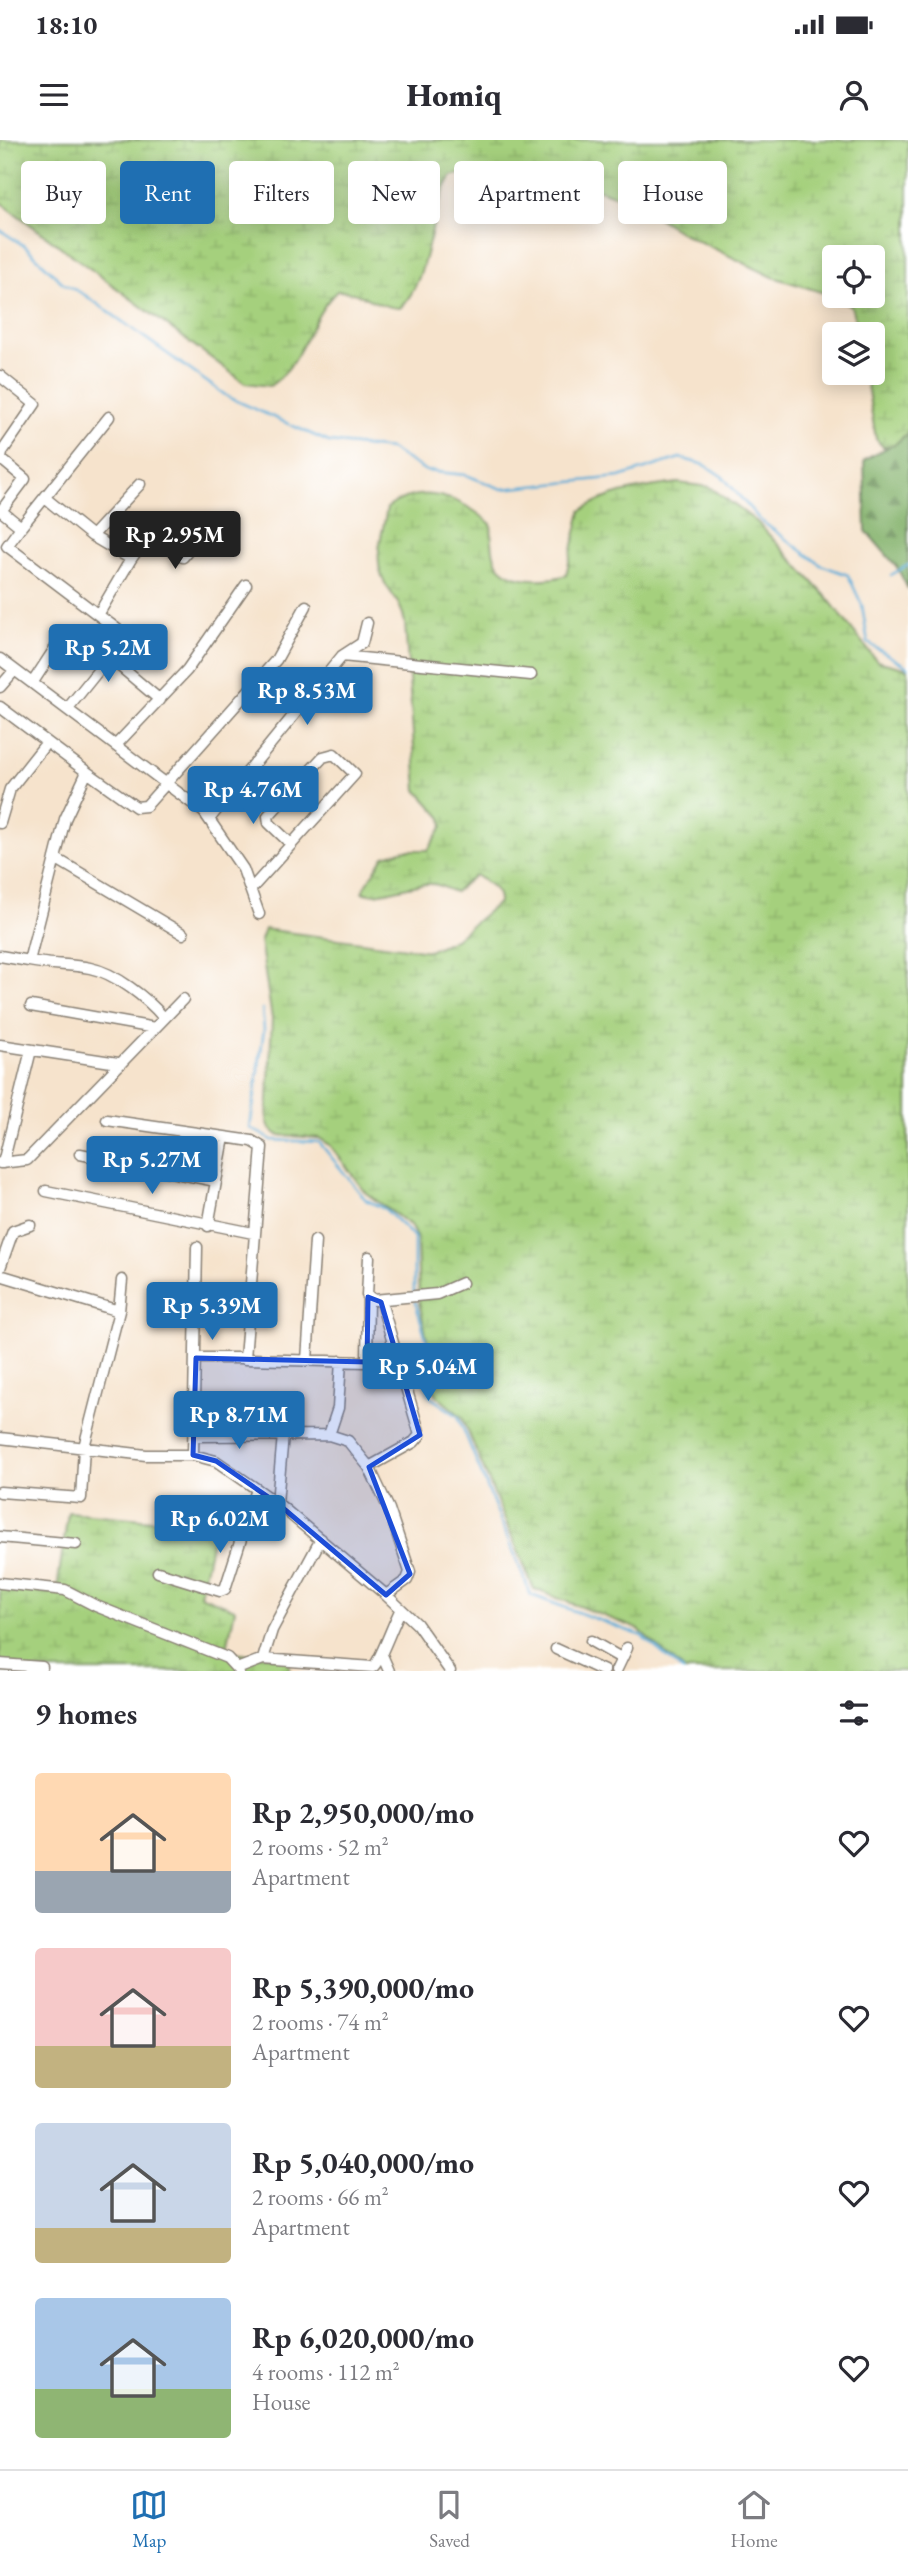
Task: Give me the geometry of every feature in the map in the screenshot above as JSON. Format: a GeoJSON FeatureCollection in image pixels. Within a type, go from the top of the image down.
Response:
{"type":"FeatureCollection","features":[{"type":"Feature","properties":{"kind":"street"},"geometry":{"type":"LineString","coordinates":[[0,376],[36,404],[2,452],[1,459],[25,479],[1,511],[21,527]]}},
{"type":"Feature","properties":{"kind":"street"},"geometry":{"type":"LineString","coordinates":[[109,417],[3,550],[98,615],[147,653]]}},
{"type":"Feature","properties":{"kind":"street"},"geometry":{"type":"LineString","coordinates":[[92,536],[140,484]]}},
{"type":"Feature","properties":{"kind":"street"},"geometry":{"type":"LineString","coordinates":[[46,498],[92,536],[131,559]]}},
{"type":"Feature","properties":{"kind":"street"},"geometry":{"type":"LineString","coordinates":[[98,615],[131,559],[160,518]]}},
{"type":"Feature","properties":{"kind":"street"},"geometry":{"type":"LineString","coordinates":[[148,534],[183,557],[194,543]]}},
{"type":"Feature","properties":{"kind":"street"},"geometry":{"type":"LineString","coordinates":[[116,745],[187,670],[246,585]]}},
{"type":"Feature","properties":{"kind":"street"},"geometry":{"type":"LineString","coordinates":[[0,707],[87,772],[142,808],[276,660],[306,606]]}},
{"type":"Feature","properties":{"kind":"street"},"geometry":{"type":"LineString","coordinates":[[210,818],[342,656],[362,643],[367,622]]}},
{"type":"Feature","properties":{"kind":"street"},"geometry":{"type":"LineString","coordinates":[[33,681],[65,632]]}},
{"type":"Feature","properties":{"kind":"street"},"geometry":{"type":"LineString","coordinates":[[68,708],[126,636]]}},
{"type":"Feature","properties":{"kind":"street"},"geometry":{"type":"LineString","coordinates":[[342,656],[531,675]]}},
{"type":"Feature","properties":{"kind":"street"},"geometry":{"type":"LineString","coordinates":[[109,657],[160,700]]}},
{"type":"Feature","properties":{"kind":"street"},"geometry":{"type":"LineString","coordinates":[[0,659],[166,780],[210,818],[243,869],[259,914]]}},
{"type":"Feature","properties":{"kind":"street"},"geometry":{"type":"LineString","coordinates":[[0,687],[14,671]]}},
{"type":"Feature","properties":{"kind":"street"},"geometry":{"type":"LineString","coordinates":[[0,823],[10,789],[47,742]]}},
{"type":"Feature","properties":{"kind":"street"},"geometry":{"type":"LineString","coordinates":[[251,889],[291,845],[355,774],[334,754],[323,757],[268,816],[269,823],[291,845]]}},
{"type":"Feature","properties":{"kind":"street"},"geometry":{"type":"LineString","coordinates":[[29,961],[65,819],[87,772]]}},
{"type":"Feature","properties":{"kind":"street"},"geometry":{"type":"LineString","coordinates":[[0,781],[10,789]]}},
{"type":"Feature","properties":{"kind":"street"},"geometry":{"type":"LineString","coordinates":[[55,858],[183,934]]}},
{"type":"Feature","properties":{"kind":"street"},"geometry":{"type":"LineString","coordinates":[[0,956],[91,968],[106,974],[155,1007],[163,1017]]}},
{"type":"Feature","properties":{"kind":"street"},"geometry":{"type":"LineString","coordinates":[[31,1050],[2,1163],[27,1160],[118,1063],[137,1050],[163,1017],[183,999]]}},
{"type":"Feature","properties":{"kind":"street"},"geometry":{"type":"LineString","coordinates":[[31,1006],[155,1028]]}},
{"type":"Feature","properties":{"kind":"street"},"geometry":{"type":"LineString","coordinates":[[0,1045],[118,1063]]}},
{"type":"Feature","properties":{"kind":"street"},"geometry":{"type":"LineString","coordinates":[[107,1120],[252,1141],[262,1147],[245,1359]]}},
{"type":"Feature","properties":{"kind":"street"},"geometry":{"type":"LineString","coordinates":[[208,1226],[224,1137]]}},
{"type":"Feature","properties":{"kind":"street"},"geometry":{"type":"LineString","coordinates":[[80,1154],[216,1181]]}},
{"type":"Feature","properties":{"kind":"street"},"geometry":{"type":"LineString","coordinates":[[46,1191],[253,1233]]}},
{"type":"Feature","properties":{"kind":"street"},"geometry":{"type":"LineString","coordinates":[[0,1268],[13,1231],[30,1225]]}},
{"type":"Feature","properties":{"kind":"street"},"geometry":{"type":"LineString","coordinates":[[307,1360],[315,1241]]}},
{"type":"Feature","properties":{"kind":"street"},"geometry":{"type":"LineString","coordinates":[[193,1455],[197,1247]]}},
{"type":"Feature","properties":{"kind":"street"},"geometry":{"type":"LineString","coordinates":[[366,1362],[369,1257]]}},
{"type":"Feature","properties":{"kind":"street"},"geometry":{"type":"LineString","coordinates":[[0,1275],[120,1311]]}},
{"type":"Feature","properties":{"kind":"street"},"geometry":{"type":"LineString","coordinates":[[0,1492],[81,1499],[85,1447],[120,1311],[122,1280]]}},
{"type":"Feature","properties":{"kind":"street"},"geometry":{"type":"LineString","coordinates":[[368,1297],[381,1302],[437,1294],[462,1283]]}},
{"type":"Feature","properties":{"kind":"street"},"geometry":{"type":"LineString","coordinates":[[369,1467],[420,1437],[400,1358],[381,1302]]}},
{"type":"Feature","properties":{"kind":"street"},"geometry":{"type":"LineString","coordinates":[[196,1358],[366,1362],[400,1358]]}},
{"type":"Feature","properties":{"kind":"street"},"geometry":{"type":"LineString","coordinates":[[329,1435],[338,1408],[341,1361]]}},
{"type":"Feature","properties":{"kind":"street"},"geometry":{"type":"LineString","coordinates":[[277,1503],[283,1435]]}},
{"type":"Feature","properties":{"kind":"street"},"geometry":{"type":"LineString","coordinates":[[194,1436],[329,1435],[354,1445],[369,1467],[397,1529],[410,1574],[407,1580],[386,1595]]}},
{"type":"Feature","properties":{"kind":"street"},"geometry":{"type":"LineString","coordinates":[[0,1438],[146,1455],[193,1455],[216,1461],[277,1503],[386,1595],[417,1624],[450,1671]]}},
{"type":"Feature","properties":{"kind":"street"},"geometry":{"type":"LineString","coordinates":[[158,1572],[220,1591],[225,1590],[257,1489]]}},
{"type":"Feature","properties":{"kind":"street"},"geometry":{"type":"LineString","coordinates":[[0,1537],[76,1545]]}},
{"type":"Feature","properties":{"kind":"street"},"geometry":{"type":"LineString","coordinates":[[263,1659],[277,1621],[321,1539]]}},
{"type":"Feature","properties":{"kind":"street"},"geometry":{"type":"LineString","coordinates":[[0,1583],[65,1590],[96,1606],[227,1658],[238,1670],[263,1659],[364,1669],[377,1664],[384,1642],[401,1609]]}},
{"type":"Feature","properties":{"kind":"street"},"geometry":{"type":"LineString","coordinates":[[591,1641],[621,1658]]}},
{"type":"Feature","properties":{"kind":"street"},"geometry":{"type":"LineString","coordinates":[[616,1671],[627,1648]]}},
{"type":"Feature","properties":{"kind":"street"},"geometry":{"type":"LineString","coordinates":[[556,1649],[604,1671]]}},
{"type":"Feature","properties":{"kind":"street"},"geometry":{"type":"LineString","coordinates":[[382,1655],[389,1671]]}},
{"type":"Feature","properties":{"kind":"street"},"geometry":{"type":"LineString","coordinates":[[0,1664],[42,1667]]}},
{"type":"Feature","properties":{"kind":"highlighted area"},"geometry":{"type":"Polygon","coordinates":[[[368,1297],[381,1302],[420,1435],[369,1467],[410,1574],[386,1595],[277,1503],[216,1461],[193,1455],[196,1358],[367,1362],[368,1297]]]}},
{"type":"Feature","properties":{"kind":"green space"},"geometry":{"type":"Polygon","coordinates":[[[0,140],[908,140],[908,432],[894,445],[883,447],[876,439],[867,385],[885,385],[885,322],[856,322],[852,308],[885,308],[885,245],[822,245],[822,292],[773,277],[668,224],[727,224],[727,161],[618,161],[618,196],[604,192],[604,161],[454,161],[454,175],[440,203],[440,161],[348,161],[348,224],[434,224],[418,280],[400,308],[353,293],[337,291],[319,314],[291,365],[270,386],[245,383],[30,224],[106,224],[106,161],[21,161],[21,218],[0,202],[0,140]]]}},
{"type":"Feature","properties":{"kind":"green space"},"geometry":{"type":"Polygon","coordinates":[[[908,432],[908,589],[897,567],[866,531],[864,461],[900,440],[908,432]]]}},
{"type":"Feature","properties":{"kind":"green space"},"geometry":{"type":"Polygon","coordinates":[[[678,483],[710,487],[757,522],[825,595],[877,661],[908,669],[908,1671],[685,1671],[638,1629],[534,1589],[462,1417],[438,1397],[430,1383],[430,1353],[419,1302],[417,1239],[410,1225],[366,1193],[330,1145],[319,1138],[278,1135],[270,1129],[267,1120],[272,1019],[260,940],[264,929],[429,951],[455,939],[499,902],[495,890],[475,875],[455,892],[433,884],[375,894],[362,892],[384,856],[405,850],[428,850],[443,826],[442,818],[417,790],[405,623],[400,607],[383,580],[379,566],[379,550],[387,508],[413,496],[440,496],[454,500],[491,524],[495,558],[507,572],[526,578],[548,579],[566,575],[581,511],[615,495],[678,483]]]}},
{"type":"Feature","properties":{"kind":"green space"},"geometry":{"type":"Polygon","coordinates":[[[68,1512],[215,1526],[200,1595],[235,1609],[226,1653],[289,1657],[290,1671],[0,1671],[0,1587],[57,1589],[68,1512]]]}},
{"type":"Feature","properties":{"kind":"waterway"},"geometry":{"type":"LineString","coordinates":[[0,230],[26,247],[63,283],[85,295],[228,397],[329,442],[390,449],[426,471],[466,475],[502,489],[620,477],[680,458],[705,465],[723,477],[760,520],[821,565],[848,575],[862,605],[868,643],[908,667]]}},
{"type":"Feature","properties":{"kind":"waterway"},"geometry":{"type":"LineString","coordinates":[[891,575],[908,565]]}},
{"type":"Feature","properties":{"kind":"waterway"},"geometry":{"type":"LineString","coordinates":[[262,1009],[264,1029],[250,1128],[272,1140],[319,1142],[366,1200],[385,1209],[414,1237],[414,1294]]}},
{"type":"Feature","properties":{"kind":"waterway"},"geometry":{"type":"LineString","coordinates":[[415,1301],[428,1346],[424,1383],[430,1397],[458,1416],[531,1595],[642,1636],[683,1671]]}}]}
